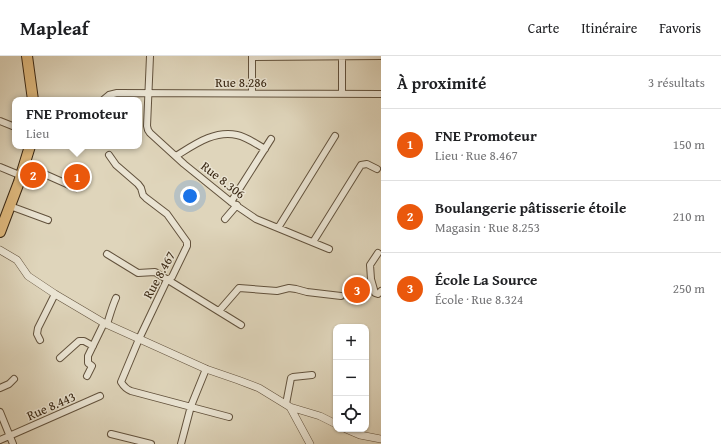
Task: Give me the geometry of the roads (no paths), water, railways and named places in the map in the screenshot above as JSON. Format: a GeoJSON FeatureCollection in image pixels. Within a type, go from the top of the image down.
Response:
{"type":"FeatureCollection","features":[{"type":"Feature","properties":{"kind":"highway"},"geometry":{"type":"LineString","coordinates":[[23,56],[29,97]]}},
{"type":"Feature","properties":{"kind":"highway"},"geometry":{"type":"LineString","coordinates":[[27,56],[32,97]]}},
{"type":"Feature","properties":{"kind":"highway"},"geometry":{"type":"LineString","coordinates":[[0,219],[25,149]]}},
{"type":"Feature","properties":{"kind":"highway"},"geometry":{"type":"LineString","coordinates":[[0,232],[29,149]]}},
{"type":"Feature","properties":{"kind":"street","name":"Rue 8.306"},"geometry":{"type":"LineString","coordinates":[[150,56],[148,130],[176,156],[256,219],[329,249]]}},
{"type":"Feature","properties":{"kind":"street"},"geometry":{"type":"LineString","coordinates":[[252,93],[252,57],[380,56]]}},
{"type":"Feature","properties":{"kind":"street"},"geometry":{"type":"LineString","coordinates":[[342,57],[342,94]]}},
{"type":"Feature","properties":{"kind":"street","name":"Rue 8.286"},"geometry":{"type":"LineString","coordinates":[[107,97],[117,93],[381,94]]}},
{"type":"Feature","properties":{"kind":"street"},"geometry":{"type":"LineString","coordinates":[[0,122],[12,127]]}},
{"type":"Feature","properties":{"kind":"street"},"geometry":{"type":"LineString","coordinates":[[176,156],[202,140],[218,135],[236,135],[246,138],[265,149]]}},
{"type":"Feature","properties":{"kind":"street"},"geometry":{"type":"LineString","coordinates":[[278,228],[335,136]]}},
{"type":"Feature","properties":{"kind":"street"},"geometry":{"type":"LineString","coordinates":[[225,219],[271,139]]}},
{"type":"Feature","properties":{"kind":"street","name":"Rue 8.467"},"geometry":{"type":"LineString","coordinates":[[109,155],[116,165],[138,184],[143,195],[167,214],[187,242],[187,246],[172,277],[167,280],[139,339],[122,382],[127,389],[131,391],[191,406]]}},
{"type":"Feature","properties":{"kind":"street"},"geometry":{"type":"LineString","coordinates":[[313,242],[361,165],[367,164],[377,169]]}},
{"type":"Feature","properties":{"kind":"street"},"geometry":{"type":"LineString","coordinates":[[24,166],[76,188]]}},
{"type":"Feature","properties":{"kind":"street"},"geometry":{"type":"LineString","coordinates":[[0,167],[17,174]]}},
{"type":"Feature","properties":{"kind":"street"},"geometry":{"type":"LineString","coordinates":[[10,206],[48,220]]}},
{"type":"Feature","properties":{"kind":"street"},"geometry":{"type":"LineString","coordinates":[[0,250],[17,260],[28,276],[106,324],[206,369],[259,388],[288,406],[315,414],[333,423]]}},
{"type":"Feature","properties":{"kind":"street"},"geometry":{"type":"LineString","coordinates":[[378,253],[370,265],[371,279],[375,293],[378,294],[381,292]]}},
{"type":"Feature","properties":{"kind":"street"},"geometry":{"type":"LineString","coordinates":[[108,254],[138,273],[155,272],[241,325]]}},
{"type":"Feature","properties":{"kind":"street"},"geometry":{"type":"LineString","coordinates":[[219,311],[239,288],[277,291],[289,288],[306,292],[341,296]]}},
{"type":"Feature","properties":{"kind":"street"},"geometry":{"type":"LineString","coordinates":[[40,340],[37,334],[38,328],[55,294]]}},
{"type":"Feature","properties":{"kind":"street"},"geometry":{"type":"LineString","coordinates":[[88,376],[92,366],[87,360],[112,312],[112,306],[116,298]]}},
{"type":"Feature","properties":{"kind":"street"},"geometry":{"type":"LineString","coordinates":[[60,358],[79,341],[84,341],[93,346]]}},
{"type":"Feature","properties":{"kind":"street"},"geometry":{"type":"LineString","coordinates":[[181,444],[191,406],[206,369]]}},
{"type":"Feature","properties":{"kind":"street"},"geometry":{"type":"LineString","coordinates":[[310,444],[288,406],[291,378],[312,375]]}},
{"type":"Feature","properties":{"kind":"street"},"geometry":{"type":"LineString","coordinates":[[0,388],[9,384],[14,379]]}},
{"type":"Feature","properties":{"kind":"street","name":"Rue 8.443"},"geometry":{"type":"LineString","coordinates":[[0,440],[100,396]]}},
{"type":"Feature","properties":{"kind":"street"},"geometry":{"type":"LineString","coordinates":[[191,406],[229,417]]}},
{"type":"Feature","properties":{"kind":"street"},"geometry":{"type":"LineString","coordinates":[[0,412],[14,444]]}},
{"type":"Feature","properties":{"kind":"street"},"geometry":{"type":"LineString","coordinates":[[354,432],[364,436],[381,439]]}},
{"type":"Feature","properties":{"kind":"street"},"geometry":{"type":"LineString","coordinates":[[110,434],[151,444]]}},
{"type":"Feature","properties":{"kind":"place","name":"Boulangerie pâtisserie étoile"},"geometry":{"type":"Point","coordinates":[33,175]}},
{"type":"Feature","properties":{"kind":"place","name":"FNE Promoteur"},"geometry":{"type":"Point","coordinates":[77,177]}},
{"type":"Feature","properties":{"kind":"place","name":"École La Source"},"geometry":{"type":"Point","coordinates":[357,290]}}]}
